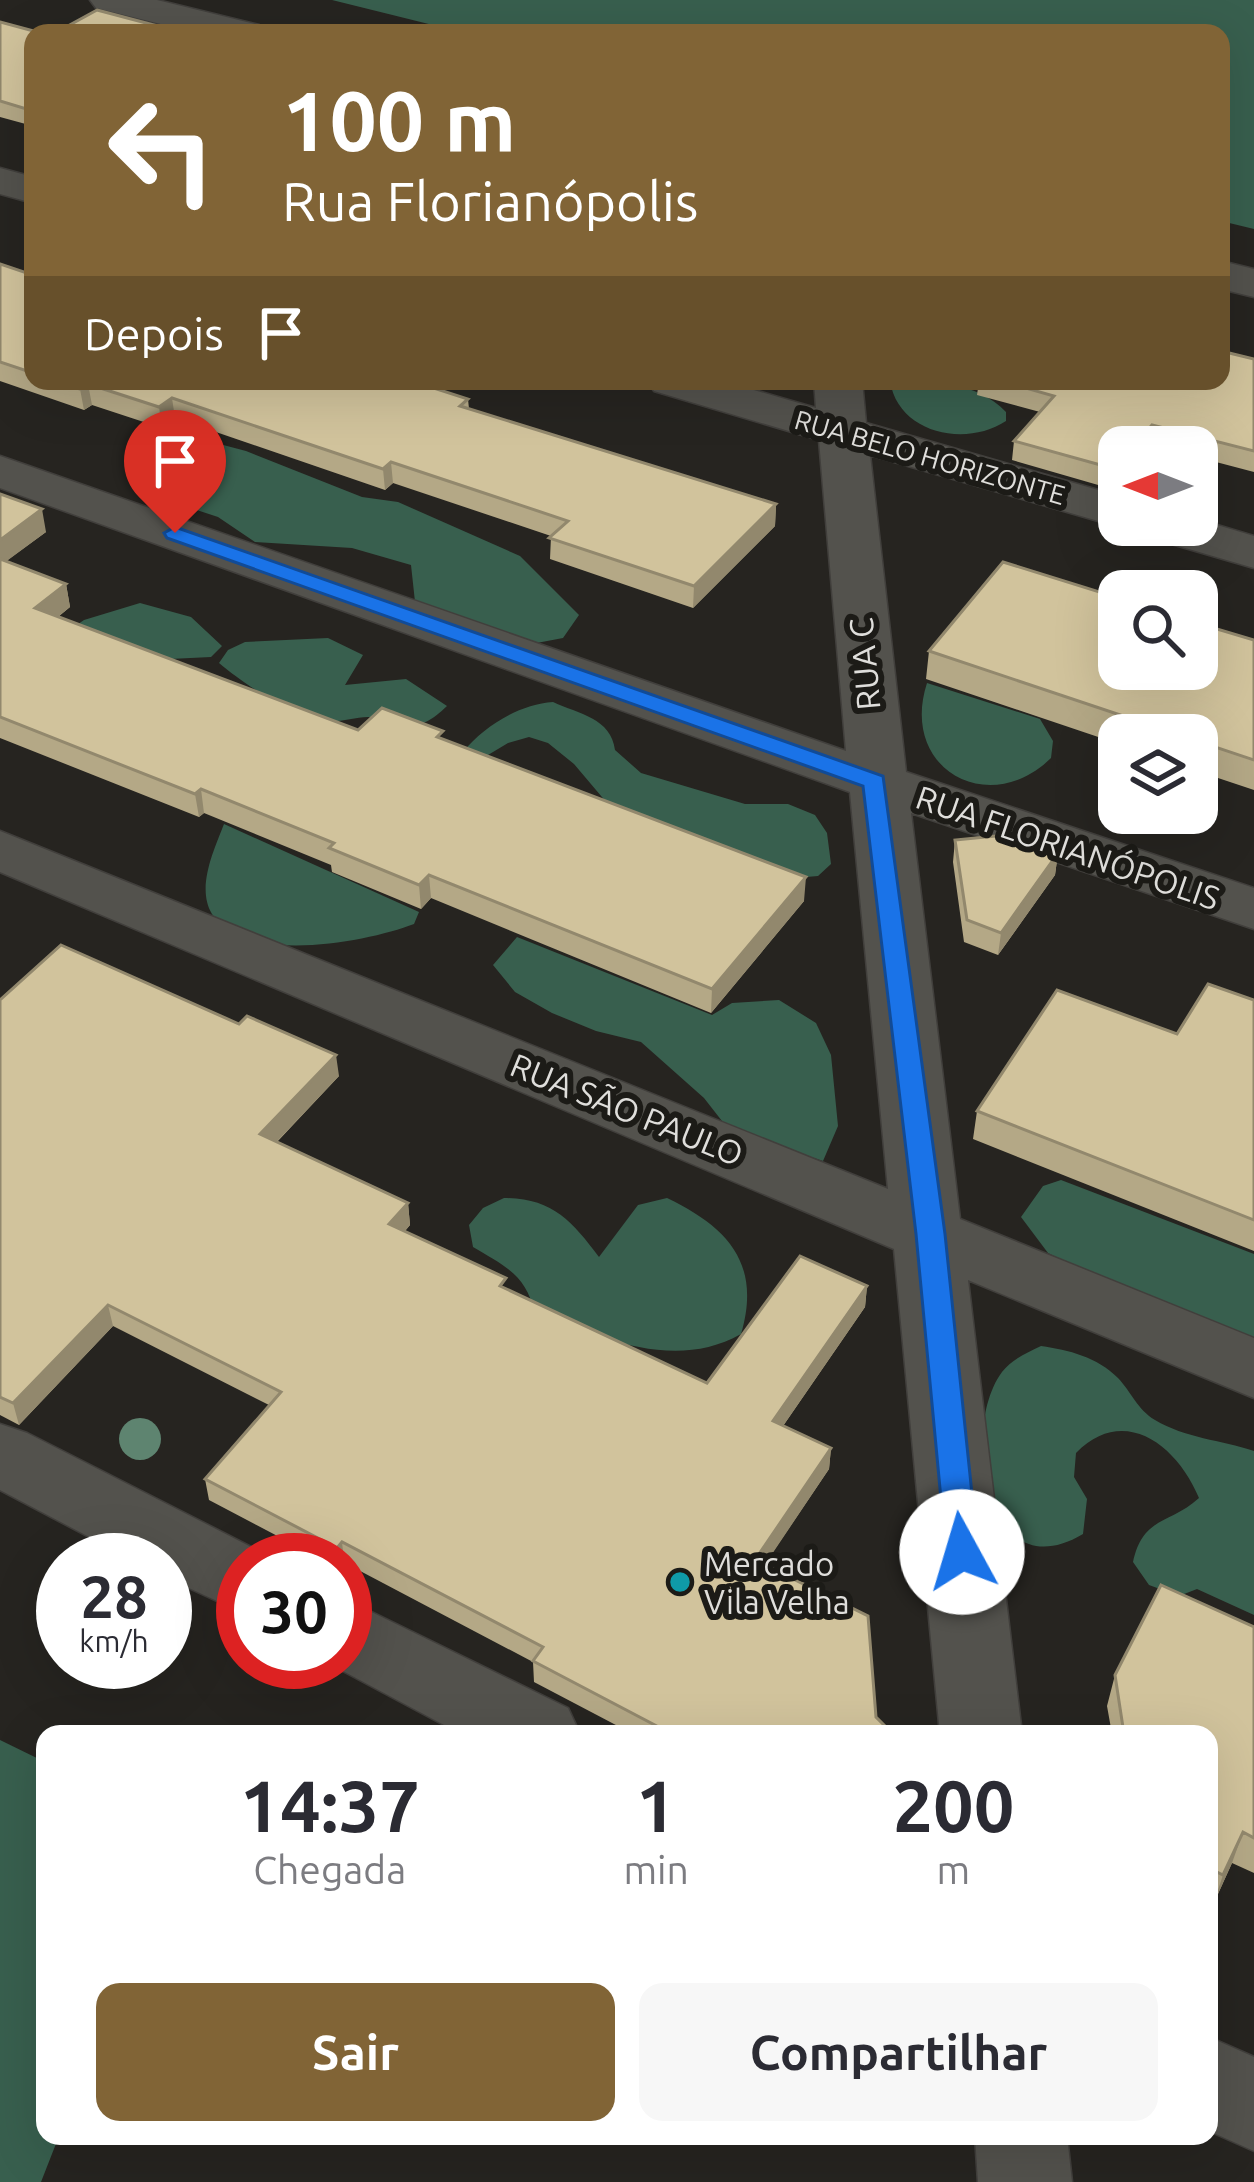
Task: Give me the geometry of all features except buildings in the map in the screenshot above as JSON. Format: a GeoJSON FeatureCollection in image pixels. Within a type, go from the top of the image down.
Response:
{"type":"FeatureCollection","features":[{"type":"Feature","properties":{"kind":"street"},"geometry":{"type":"LineString","coordinates":[[109,0],[207,24]]}},
{"type":"Feature","properties":{"kind":"street","name":"RUA BELO HORIZONTE"},"geometry":{"type":"LineString","coordinates":[[730,390],[840,407],[1098,504]]}},
{"type":"Feature","properties":{"kind":"street","name":"RUA C"},"geometry":{"type":"LineString","coordinates":[[840,407],[875,782],[930,1234],[980,1725]]}},
{"type":"Feature","properties":{"kind":"street","name":"RUA FLORIANÓPOLIS"},"geometry":{"type":"LineString","coordinates":[[0,471],[875,782],[1254,909]]}},
{"type":"Feature","properties":{"kind":"street"},"geometry":{"type":"LineString","coordinates":[[1218,541],[1254,552]]}},
{"type":"Feature","properties":{"kind":"street","name":"RUA SÃO PAULO"},"geometry":{"type":"LineString","coordinates":[[0,850],[1254,1369]]}},
{"type":"Feature","properties":{"kind":"street"},"geometry":{"type":"LineString","coordinates":[[0,1454],[216,1566]]}},
{"type":"Feature","properties":{"kind":"street"},"geometry":{"type":"LineString","coordinates":[[372,1647],[522,1725]]}},
{"type":"Feature","properties":{"kind":"street"},"geometry":{"type":"LineString","coordinates":[[1218,2087],[1254,2106]]}},
{"type":"Feature","properties":{"kind":"street"},"geometry":{"type":"LineString","coordinates":[[1022,2145],[1025,2182]]}},
{"type":"Feature","properties":{"kind":"green space"},"geometry":{"type":"Polygon","coordinates":[[[332,0],[1254,0],[1254,229],[1230,223],[1230,24],[429,24],[332,0]]]}},
{"type":"Feature","properties":{"kind":"green space"},"geometry":{"type":"Polygon","coordinates":[[[893,390],[970,390],[1006,412],[1006,421],[972,433],[936,431],[919,424],[893,390]]]}},
{"type":"Feature","properties":{"kind":"green space"},"geometry":{"type":"Polygon","coordinates":[[[193,437],[246,451],[362,497],[398,502],[520,556],[579,615],[563,638],[526,645],[416,611],[411,565],[352,548],[255,542],[218,517],[145,493],[136,473],[157,452],[193,437]]]}},
{"type":"Feature","properties":{"kind":"green space"},"geometry":{"type":"Polygon","coordinates":[[[140,603],[191,617],[222,646],[211,657],[170,659],[68,631],[84,620],[140,603]]]}},
{"type":"Feature","properties":{"kind":"green space"},"geometry":{"type":"Polygon","coordinates":[[[328,638],[363,655],[345,685],[406,679],[447,706],[419,724],[371,717],[325,721],[269,698],[219,663],[228,650],[245,642],[328,638]]]}},
{"type":"Feature","properties":{"kind":"green space"},"geometry":{"type":"Polygon","coordinates":[[[927,683],[1040,719],[1053,741],[1051,758],[1027,776],[1002,784],[977,784],[955,776],[938,761],[926,740],[922,713],[927,683]]]}},
{"type":"Feature","properties":{"kind":"green space"},"geometry":{"type":"Polygon","coordinates":[[[553,702],[600,724],[615,750],[641,773],[745,804],[788,804],[815,815],[827,833],[831,864],[818,876],[795,878],[607,803],[574,764],[548,743],[529,737],[478,761],[463,752],[504,718],[553,702]]]}},
{"type":"Feature","properties":{"kind":"green space"},"geometry":{"type":"Polygon","coordinates":[[[224,824],[419,912],[414,924],[367,937],[307,945],[250,940],[228,930],[212,914],[206,893],[208,869],[224,824]]]}},
{"type":"Feature","properties":{"kind":"green space"},"geometry":{"type":"Polygon","coordinates":[[[517,937],[712,1015],[732,1003],[779,1000],[816,1023],[831,1055],[838,1126],[823,1161],[729,1130],[704,1098],[641,1042],[596,1031],[515,992],[493,965],[517,937]]]}},
{"type":"Feature","properties":{"kind":"green space"},"geometry":{"type":"Polygon","coordinates":[[[1061,1180],[1254,1254],[1254,1359],[1214,1321],[1187,1325],[1048,1253],[1021,1217],[1043,1186],[1061,1180]]]}},
{"type":"Feature","properties":{"kind":"green space"},"geometry":{"type":"Polygon","coordinates":[[[504,1198],[548,1207],[580,1233],[599,1257],[638,1205],[667,1198],[688,1209],[722,1235],[743,1267],[747,1287],[741,1334],[716,1345],[663,1350],[610,1340],[534,1312],[520,1280],[473,1247],[469,1225],[483,1208],[504,1198]]]}},
{"type":"Feature","properties":{"kind":"green space"},"geometry":{"type":"Polygon","coordinates":[[[1041,1346],[1072,1352],[1101,1365],[1144,1411],[1167,1426],[1254,1451],[1254,1615],[1197,1589],[1179,1596],[1149,1585],[1133,1562],[1150,1529],[1199,1498],[1177,1462],[1147,1437],[1112,1432],[1076,1453],[1074,1477],[1087,1499],[1083,1534],[1049,1546],[1023,1541],[1003,1523],[990,1496],[983,1463],[989,1397],[1006,1367],[1041,1346]]]}},
{"type":"Feature","properties":{"kind":"green space"},"geometry":{"type":"Polygon","coordinates":[[[0,1740],[36,1758],[36,2145],[55,2145],[41,2182],[0,2182],[0,1740]]]}},
{"type":"Feature","properties":{"kind":"place","name":"Mercado Vila Velha"},"geometry":{"type":"Point","coordinates":[680,1582]}},
{"type":"Feature","properties":{"kind":"route"},"geometry":{"type":"LineString","coordinates":[[175,533],[875,782],[930,1234],[962,1552]]}}]}
